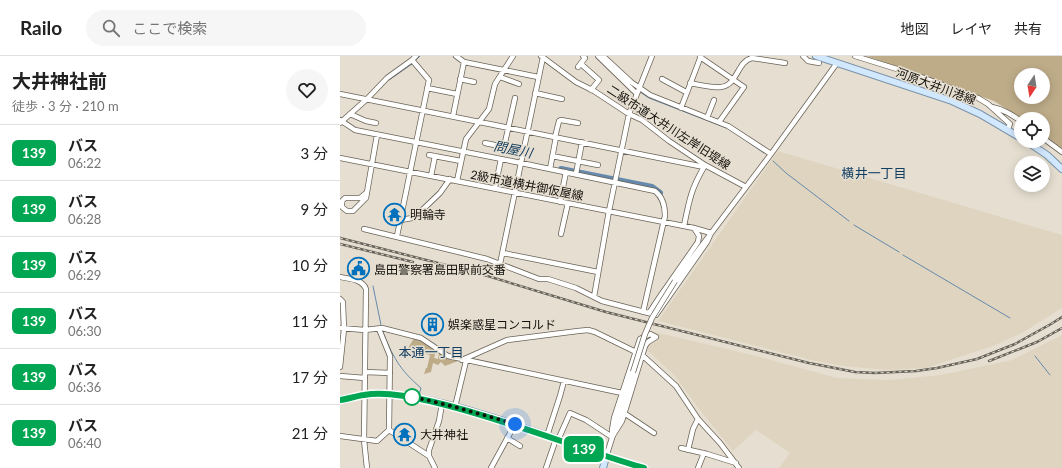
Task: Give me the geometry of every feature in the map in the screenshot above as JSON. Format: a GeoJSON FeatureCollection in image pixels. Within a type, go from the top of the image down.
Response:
{"type":"FeatureCollection","features":[{"type":"Feature","properties":{"kind":"main road","name":"河原大井川港線"},"geometry":{"type":"LineString","coordinates":[[816,56],[952,101],[1014,134]]}},
{"type":"Feature","properties":{"kind":"main road"},"geometry":{"type":"LineString","coordinates":[[1036,148],[1047,155],[1062,169]]}},
{"type":"Feature","properties":{"kind":"main road"},"geometry":{"type":"LineString","coordinates":[[340,400],[365,394],[410,396],[515,424],[606,457],[644,468]]}},
{"type":"Feature","properties":{"kind":"main road"},"geometry":{"type":"LineString","coordinates":[[603,468],[606,457]]}},
{"type":"Feature","properties":{"kind":"street"},"geometry":{"type":"LineString","coordinates":[[456,56],[464,62],[538,77]]}},
{"type":"Feature","properties":{"kind":"street"},"geometry":{"type":"LineString","coordinates":[[456,181],[466,139],[489,109],[495,84],[514,56]]}},
{"type":"Feature","properties":{"kind":"street"},"geometry":{"type":"LineString","coordinates":[[583,56],[585,58],[579,65],[598,80],[591,90]]}},
{"type":"Feature","properties":{"kind":"street"},"geometry":{"type":"LineString","coordinates":[[598,56],[621,75]]}},
{"type":"Feature","properties":{"kind":"street"},"geometry":{"type":"LineString","coordinates":[[603,56],[638,91],[728,126],[771,154]]}},
{"type":"Feature","properties":{"kind":"street"},"geometry":{"type":"LineString","coordinates":[[594,297],[609,211],[630,114],[652,56]]}},
{"type":"Feature","properties":{"kind":"street"},"geometry":{"type":"LineString","coordinates":[[802,56],[808,61],[819,63]]}},
{"type":"Feature","properties":{"kind":"street"},"geometry":{"type":"LineString","coordinates":[[855,56],[913,74],[978,98],[990,106],[1010,124],[1008,130]]}},
{"type":"Feature","properties":{"kind":"street"},"geometry":{"type":"LineString","coordinates":[[500,264],[542,57]]}},
{"type":"Feature","properties":{"kind":"street","name":"二級市道大井川左岸旧堤線"},"geometry":{"type":"LineString","coordinates":[[542,57],[576,82],[642,120],[705,166],[746,187]]}},
{"type":"Feature","properties":{"kind":"street"},"geometry":{"type":"LineString","coordinates":[[681,108],[701,57],[744,87],[719,122]]}},
{"type":"Feature","properties":{"kind":"street"},"geometry":{"type":"LineString","coordinates":[[398,236],[417,142],[427,88],[429,80],[414,58],[387,78],[366,100],[341,121],[355,130],[377,135],[417,142],[463,151],[650,189],[658,194],[665,208],[664,222],[643,312]]}},
{"type":"Feature","properties":{"kind":"street"},"geometry":{"type":"LineString","coordinates":[[690,83],[720,87],[726,86],[733,80],[743,64],[748,59],[752,58],[785,63]]}},
{"type":"Feature","properties":{"kind":"street"},"geometry":{"type":"LineString","coordinates":[[453,116],[464,62]]}},
{"type":"Feature","properties":{"kind":"street"},"geometry":{"type":"LineString","coordinates":[[606,457],[645,334],[660,304],[710,233],[771,154],[837,63]]}},
{"type":"Feature","properties":{"kind":"street"},"geometry":{"type":"LineString","coordinates":[[500,77],[519,84]]}},
{"type":"Feature","properties":{"kind":"street"},"geometry":{"type":"LineString","coordinates":[[460,79],[474,82]]}},
{"type":"Feature","properties":{"kind":"street"},"geometry":{"type":"LineString","coordinates":[[662,79],[686,92]]}},
{"type":"Feature","properties":{"kind":"street"},"geometry":{"type":"LineString","coordinates":[[427,88],[457,94]]}},
{"type":"Feature","properties":{"kind":"street"},"geometry":{"type":"LineString","coordinates":[[535,93],[562,99]]}},
{"type":"Feature","properties":{"kind":"street"},"geometry":{"type":"LineString","coordinates":[[340,94],[705,166],[695,182],[684,226]]}},
{"type":"Feature","properties":{"kind":"street"},"geometry":{"type":"LineString","coordinates":[[485,143],[504,147],[515,98]]}},
{"type":"Feature","properties":{"kind":"street"},"geometry":{"type":"LineString","coordinates":[[707,118],[714,100]]}},
{"type":"Feature","properties":{"kind":"street"},"geometry":{"type":"LineString","coordinates":[[990,106],[998,108],[1014,117]]}},
{"type":"Feature","properties":{"kind":"street"},"geometry":{"type":"LineString","coordinates":[[350,114],[366,121],[376,123]]}},
{"type":"Feature","properties":{"kind":"street"},"geometry":{"type":"LineString","coordinates":[[550,169],[558,121],[561,120],[578,123]]}},
{"type":"Feature","properties":{"kind":"street"},"geometry":{"type":"LineString","coordinates":[[366,193],[360,198],[345,198],[342,201],[342,207],[347,211],[353,211],[366,198],[377,135]]}},
{"type":"Feature","properties":{"kind":"street"},"geometry":{"type":"LineString","coordinates":[[576,174],[582,142]]}},
{"type":"Feature","properties":{"kind":"street"},"geometry":{"type":"LineString","coordinates":[[1050,143],[1062,152]]}},
{"type":"Feature","properties":{"kind":"street"},"geometry":{"type":"LineString","coordinates":[[429,155],[461,161]]}},
{"type":"Feature","properties":{"kind":"street"},"geometry":{"type":"LineString","coordinates":[[431,176],[435,156]]}},
{"type":"Feature","properties":{"kind":"street"},"geometry":{"type":"LineString","coordinates":[[552,156],[598,165]]}},
{"type":"Feature","properties":{"kind":"street","name":"2級市道横井御仮屋線"},"geometry":{"type":"LineString","coordinates":[[340,158],[694,228],[710,233]]}},
{"type":"Feature","properties":{"kind":"street"},"geometry":{"type":"LineString","coordinates":[[495,188],[502,159]]}},
{"type":"Feature","properties":{"kind":"street"},"geometry":{"type":"LineString","coordinates":[[560,202],[566,172]]}},
{"type":"Feature","properties":{"kind":"street"},"geometry":{"type":"LineString","coordinates":[[401,220],[416,216],[440,193],[450,180]]}},
{"type":"Feature","properties":{"kind":"street"},"geometry":{"type":"LineString","coordinates":[[561,234],[568,203]]}},
{"type":"Feature","properties":{"kind":"street"},"geometry":{"type":"LineString","coordinates":[[649,313],[698,242],[699,236],[694,228]]}},
{"type":"Feature","properties":{"kind":"street"},"geometry":{"type":"LineString","coordinates":[[364,229],[398,236],[487,259],[538,279],[548,279],[586,292],[602,301],[656,315],[707,242],[710,233]]}},
{"type":"Feature","properties":{"kind":"street"},"geometry":{"type":"LineString","coordinates":[[503,253],[598,272]]}},
{"type":"Feature","properties":{"kind":"street"},"geometry":{"type":"LineString","coordinates":[[340,277],[361,282],[366,289],[364,440],[367,468]]}},
{"type":"Feature","properties":{"kind":"street"},"geometry":{"type":"LineString","coordinates":[[340,299],[343,302],[340,367]]}},
{"type":"Feature","properties":{"kind":"street"},"geometry":{"type":"LineString","coordinates":[[342,329],[365,330],[382,328],[421,338],[448,356],[622,393]]}},
{"type":"Feature","properties":{"kind":"street"},"geometry":{"type":"LineString","coordinates":[[340,436],[378,441],[390,430],[390,356],[379,329]]}},
{"type":"Feature","properties":{"kind":"street"},"geometry":{"type":"LineString","coordinates":[[464,360],[507,340],[588,330],[595,332],[642,355],[676,386],[698,419],[740,468]]}},
{"type":"Feature","properties":{"kind":"street"},"geometry":{"type":"LineString","coordinates":[[650,334],[656,337],[648,342],[642,355],[624,413],[619,426],[612,437],[614,418],[635,352],[640,340],[650,334]]}},
{"type":"Feature","properties":{"kind":"street"},"geometry":{"type":"LineString","coordinates":[[455,407],[464,360]]}},
{"type":"Feature","properties":{"kind":"street"},"geometry":{"type":"LineString","coordinates":[[365,372],[390,373]]}},
{"type":"Feature","properties":{"kind":"street"},"geometry":{"type":"LineString","coordinates":[[340,376],[364,378]]}},
{"type":"Feature","properties":{"kind":"street"},"geometry":{"type":"LineString","coordinates":[[547,436],[564,381]]}},
{"type":"Feature","properties":{"kind":"street"},"geometry":{"type":"LineString","coordinates":[[429,456],[439,421],[442,404]]}},
{"type":"Feature","properties":{"kind":"street"},"geometry":{"type":"LineString","coordinates":[[546,468],[570,413],[586,420],[612,437]]}},
{"type":"Feature","properties":{"kind":"street"},"geometry":{"type":"LineString","coordinates":[[624,413],[654,432]]}},
{"type":"Feature","properties":{"kind":"street"},"geometry":{"type":"LineString","coordinates":[[688,450],[693,429],[698,419]]}},
{"type":"Feature","properties":{"kind":"street"},"geometry":{"type":"LineString","coordinates":[[491,468],[515,424]]}},
{"type":"Feature","properties":{"kind":"street"},"geometry":{"type":"LineString","coordinates":[[390,430],[429,456],[435,468]]}},
{"type":"Feature","properties":{"kind":"street"},"geometry":{"type":"LineString","coordinates":[[507,438],[520,446]]}},
{"type":"Feature","properties":{"kind":"street"},"geometry":{"type":"LineString","coordinates":[[681,448],[704,453],[736,463]]}},
{"type":"Feature","properties":{"kind":"street"},"geometry":{"type":"LineString","coordinates":[[698,468],[704,453]]}},
{"type":"Feature","properties":{"kind":"shaded area"},"geometry":{"type":"Polygon","coordinates":[[[867,56],[1062,56],[1062,149],[1050,140],[1050,112],[1014,112],[1014,114],[994,101],[867,56]]]}},
{"type":"Feature","properties":{"kind":"shaded area"},"geometry":{"type":"Polygon","coordinates":[[[778,151],[1062,235],[1062,308],[1022,333],[993,346],[926,368],[886,370],[843,366],[815,361],[658,321],[778,151]]]}},
{"type":"Feature","properties":{"kind":"shaded area"},"geometry":{"type":"Polygon","coordinates":[[[650,331],[757,356],[837,378],[889,380],[941,375],[1012,360],[1062,335],[1062,468],[779,468],[790,453],[756,430],[733,451],[699,409],[675,376],[647,350],[650,331]]]}},
{"type":"Feature","properties":{"kind":"shaded area"},"geometry":{"type":"Polygon","coordinates":[[[414,338],[425,342],[436,351],[434,358],[438,359],[439,353],[448,359],[458,361],[445,366],[441,362],[438,365],[433,363],[431,372],[424,374],[430,355],[426,353],[431,354],[431,350],[414,347],[412,352],[409,351],[407,356],[404,355],[414,338]]]}},
{"type":"Feature","properties":{"kind":"waterway"},"geometry":{"type":"LineString","coordinates":[[415,61],[420,56]]}},
{"type":"Feature","properties":{"kind":"waterway"},"geometry":{"type":"LineString","coordinates":[[389,80],[412,64]]}},
{"type":"Feature","properties":{"kind":"waterway"},"geometry":{"type":"LineString","coordinates":[[640,92],[649,98],[729,129],[764,153]]}},
{"type":"Feature","properties":{"kind":"waterway"},"geometry":{"type":"LineString","coordinates":[[773,161],[786,173],[849,221]]}},
{"type":"Feature","properties":{"kind":"waterway","name":"問屋川"},"geometry":{"type":"LineString","coordinates":[[561,169],[652,187],[660,193]]}},
{"type":"Feature","properties":{"kind":"waterway"},"geometry":{"type":"LineString","coordinates":[[854,225],[899,252]]}},
{"type":"Feature","properties":{"kind":"waterway"},"geometry":{"type":"LineString","coordinates":[[903,255],[1010,318]]}},
{"type":"Feature","properties":{"kind":"waterway"},"geometry":{"type":"LineString","coordinates":[[373,286],[381,325]]}},
{"type":"Feature","properties":{"kind":"waterway"},"geometry":{"type":"LineString","coordinates":[[382,330],[397,362],[407,375],[421,388],[419,395]]}},
{"type":"Feature","properties":{"kind":"waterway"},"geometry":{"type":"LineString","coordinates":[[1035,356],[1050,375]]}},
{"type":"Feature","properties":{"kind":"railway"},"geometry":{"type":"LineString","coordinates":[[340,238],[481,274],[606,312],[809,363],[855,372],[875,373],[916,371],[977,359],[1015,344],[1062,317]]}},
{"type":"Feature","properties":{"kind":"railway"},"geometry":{"type":"LineString","coordinates":[[340,244],[413,262]]}},
{"type":"Feature","properties":{"kind":"railway"},"geometry":{"type":"LineString","coordinates":[[989,361],[1037,342],[1062,328]]}},
{"type":"Feature","properties":{"kind":"bus line","name":"139"},"geometry":{"type":"LineString","coordinates":[[340,400],[365,394],[406,396],[425,399],[515,424],[568,444],[644,468]]}},
{"type":"Feature","properties":{"kind":"place","name":"明輪寺"},"geometry":{"type":"Point","coordinates":[394,214]}},
{"type":"Feature","properties":{"kind":"place","name":"島田警察署島田駅前交番"},"geometry":{"type":"Point","coordinates":[359,269]}},
{"type":"Feature","properties":{"kind":"place","name":"娯楽惑星コンコルド"},"geometry":{"type":"Point","coordinates":[433,324]}},
{"type":"Feature","properties":{"kind":"place","name":"大井神社"},"geometry":{"type":"Point","coordinates":[404,434]}},
{"type":"Feature","properties":{"kind":"district","name":"横井一丁目"},"geometry":{"type":"Point","coordinates":[874,173]}},
{"type":"Feature","properties":{"kind":"district","name":"本通一丁目"},"geometry":{"type":"Point","coordinates":[431,352]}},
{"type":"Feature","properties":{"kind":"route"},"geometry":{"type":"LineString","coordinates":[[412,397],[410,396],[515,424]]}}]}
